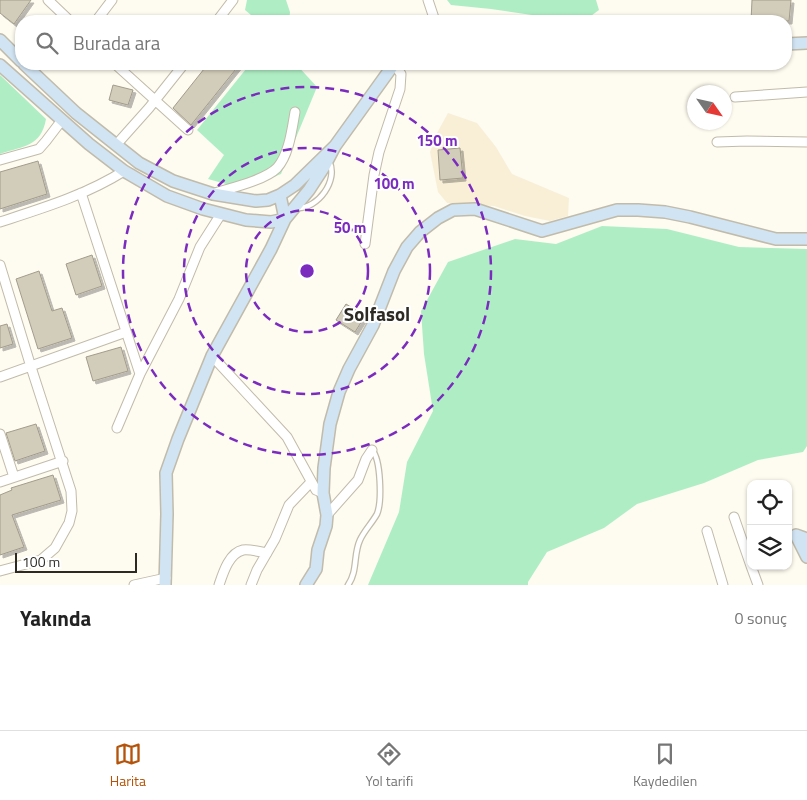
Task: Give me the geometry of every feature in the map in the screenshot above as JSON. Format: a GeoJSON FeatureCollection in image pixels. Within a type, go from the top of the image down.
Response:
{"type":"FeatureCollection","features":[{"type":"Feature","properties":{"kind":"street"},"geometry":{"type":"LineString","coordinates":[[48,0],[64,15]]}},
{"type":"Feature","properties":{"kind":"street"},"geometry":{"type":"LineString","coordinates":[[101,15],[112,0]]}},
{"type":"Feature","properties":{"kind":"street"},"geometry":{"type":"LineString","coordinates":[[222,15],[233,0]]}},
{"type":"Feature","properties":{"kind":"street"},"geometry":{"type":"LineString","coordinates":[[428,0],[433,15]]}},
{"type":"Feature","properties":{"kind":"street"},"geometry":{"type":"LineString","coordinates":[[0,40],[15,54]]}},
{"type":"Feature","properties":{"kind":"street"},"geometry":{"type":"LineString","coordinates":[[792,44],[807,43]]}},
{"type":"Feature","properties":{"kind":"street"},"geometry":{"type":"LineString","coordinates":[[0,65],[89,144],[124,171],[167,196],[221,214],[259,222],[284,219]]}},
{"type":"Feature","properties":{"kind":"street"},"geometry":{"type":"LineString","coordinates":[[31,70],[76,112],[139,162],[173,181],[213,194],[256,201],[268,200],[295,185],[335,146]]}},
{"type":"Feature","properties":{"kind":"street"},"geometry":{"type":"LineString","coordinates":[[122,70],[188,130]]}},
{"type":"Feature","properties":{"kind":"street"},"geometry":{"type":"LineString","coordinates":[[116,145],[156,100],[179,70]]}},
{"type":"Feature","properties":{"kind":"street"},"geometry":{"type":"LineString","coordinates":[[134,585],[166,582],[166,473],[178,438],[212,356],[271,249],[284,219],[309,190],[335,146],[390,70]]}},
{"type":"Feature","properties":{"kind":"street"},"geometry":{"type":"LineString","coordinates":[[365,244],[379,152],[400,89],[401,74],[398,70]]}},
{"type":"Feature","properties":{"kind":"street"},"geometry":{"type":"LineString","coordinates":[[735,97],[807,92]]}},
{"type":"Feature","properties":{"kind":"street"},"geometry":{"type":"LineString","coordinates":[[213,194],[257,180],[277,168],[288,148],[295,112]]}},
{"type":"Feature","properties":{"kind":"street"},"geometry":{"type":"LineString","coordinates":[[0,160],[39,149],[62,120]]}},
{"type":"Feature","properties":{"kind":"street"},"geometry":{"type":"LineString","coordinates":[[717,142],[747,140],[807,142]]}},
{"type":"Feature","properties":{"kind":"street"},"geometry":{"type":"LineString","coordinates":[[0,222],[61,202],[108,181],[124,171]]}},
{"type":"Feature","properties":{"kind":"street"},"geometry":{"type":"LineString","coordinates":[[81,193],[140,374]]}},
{"type":"Feature","properties":{"kind":"street"},"geometry":{"type":"LineString","coordinates":[[280,195],[284,219]]}},
{"type":"Feature","properties":{"kind":"street"},"geometry":{"type":"LineString","coordinates":[[306,585],[316,569],[318,550],[326,526],[327,515],[323,493],[330,424],[344,380],[373,325],[394,272],[408,247],[420,232],[438,218],[453,210],[476,209],[542,230],[617,210],[665,212],[690,216],[776,239],[807,239]]}},
{"type":"Feature","properties":{"kind":"street"},"geometry":{"type":"LineString","coordinates":[[117,428],[140,374],[179,299],[200,247],[221,214]]}},
{"type":"Feature","properties":{"kind":"street"},"geometry":{"type":"LineString","coordinates":[[0,265],[31,367],[63,461],[71,490],[72,510],[69,523],[60,540],[55,548],[41,560],[0,570]]}},
{"type":"Feature","properties":{"kind":"street"},"geometry":{"type":"LineString","coordinates":[[0,377],[126,332]]}},
{"type":"Feature","properties":{"kind":"street"},"geometry":{"type":"LineString","coordinates":[[212,356],[287,437],[316,490],[323,493]]}},
{"type":"Feature","properties":{"kind":"street"},"geometry":{"type":"LineString","coordinates":[[0,434],[14,477]]}},
{"type":"Feature","properties":{"kind":"street"},"geometry":{"type":"LineString","coordinates":[[327,515],[358,480],[366,459],[372,450]]}},
{"type":"Feature","properties":{"kind":"street"},"geometry":{"type":"LineString","coordinates":[[0,482],[63,461]]}},
{"type":"Feature","properties":{"kind":"street"},"geometry":{"type":"LineString","coordinates":[[251,585],[257,570],[275,539],[289,505],[312,482]]}},
{"type":"Feature","properties":{"kind":"street"},"geometry":{"type":"LineString","coordinates":[[734,518],[747,555]]}},
{"type":"Feature","properties":{"kind":"street"},"geometry":{"type":"LineString","coordinates":[[707,531],[723,585]]}},
{"type":"Feature","properties":{"kind":"street"},"geometry":{"type":"LineString","coordinates":[[807,540],[796,535],[807,557]]}},
{"type":"Feature","properties":{"kind":"street"},"geometry":{"type":"LineString","coordinates":[[219,585],[236,553],[245,550],[267,554]]}},
{"type":"Feature","properties":{"kind":"street"},"geometry":{"type":"LineString","coordinates":[[752,570],[758,585]]}},
{"type":"Feature","properties":{"kind":"lane"},"geometry":{"type":"LineString","coordinates":[[348,585],[354,574],[360,541],[380,507],[381,498],[377,465],[375,453],[372,450]]}},
{"type":"Feature","properties":{"kind":"shaded area"},"geometry":{"type":"Polygon","coordinates":[[[448,113],[477,123],[496,147],[512,174],[569,198],[568,216],[550,221],[525,216],[494,206],[447,203],[438,192],[430,152],[437,133],[448,113]]]}},
{"type":"Feature","properties":{"kind":"green space"},"geometry":{"type":"Polygon","coordinates":[[[247,0],[286,0],[290,12],[290,15],[251,15],[245,10],[247,0]]]}},
{"type":"Feature","properties":{"kind":"green space"},"geometry":{"type":"Polygon","coordinates":[[[447,0],[596,0],[599,10],[592,15],[532,15],[451,5],[447,0]]]}},
{"type":"Feature","properties":{"kind":"green space"},"geometry":{"type":"Polygon","coordinates":[[[245,70],[301,70],[317,87],[281,174],[244,189],[208,179],[224,155],[197,130],[245,70]]]}},
{"type":"Feature","properties":{"kind":"green space"},"geometry":{"type":"Polygon","coordinates":[[[0,75],[46,119],[40,135],[30,144],[0,154],[0,75]]]}},
{"type":"Feature","properties":{"kind":"green space"},"geometry":{"type":"Polygon","coordinates":[[[602,226],[667,229],[739,247],[807,249],[807,446],[803,452],[758,460],[704,483],[637,504],[604,528],[547,552],[528,585],[368,585],[399,512],[407,462],[433,411],[424,354],[421,311],[448,262],[515,239],[556,244],[602,226]]]}},
{"type":"Feature","properties":{"kind":"building"},"geometry":{"type":"Polygon","coordinates":[[[0,0],[31,0],[20,15],[15,15],[14,24],[0,13],[0,0]]]}},
{"type":"Feature","properties":{"kind":"building"},"geometry":{"type":"Polygon","coordinates":[[[752,0],[791,0],[790,15],[751,15],[752,0]]]}},
{"type":"Feature","properties":{"kind":"building"},"geometry":{"type":"Polygon","coordinates":[[[203,70],[235,70],[191,125],[173,108],[203,70]]]}},
{"type":"Feature","properties":{"kind":"building"},"geometry":{"type":"Polygon","coordinates":[[[113,85],[133,90],[128,105],[109,100],[113,85]]]}},
{"type":"Feature","properties":{"kind":"building"},"geometry":{"type":"Polygon","coordinates":[[[460,148],[463,178],[440,180],[438,150],[460,148]]]}},
{"type":"Feature","properties":{"kind":"building"},"geometry":{"type":"Polygon","coordinates":[[[38,161],[47,194],[0,209],[0,172],[38,161]]]}},
{"type":"Feature","properties":{"kind":"building"},"geometry":{"type":"Polygon","coordinates":[[[92,255],[102,286],[76,295],[66,264],[92,255]]]}},
{"type":"Feature","properties":{"kind":"building"},"geometry":{"type":"Polygon","coordinates":[[[39,271],[52,311],[62,308],[72,338],[38,349],[16,279],[39,271]]]}},
{"type":"Feature","properties":{"kind":"building"},"geometry":{"type":"Polygon","coordinates":[[[346,304],[365,316],[355,332],[336,320],[346,304]]]}},
{"type":"Feature","properties":{"kind":"building"},"geometry":{"type":"Polygon","coordinates":[[[7,324],[13,344],[0,348],[0,326],[7,324]]]}},
{"type":"Feature","properties":{"kind":"building"},"geometry":{"type":"Polygon","coordinates":[[[121,347],[128,371],[93,381],[86,357],[121,347]]]}},
{"type":"Feature","properties":{"kind":"building"},"geometry":{"type":"Polygon","coordinates":[[[36,424],[45,451],[15,461],[6,433],[36,424]]]}},
{"type":"Feature","properties":{"kind":"building"},"geometry":{"type":"Polygon","coordinates":[[[53,475],[61,500],[12,515],[24,547],[0,555],[0,495],[12,490],[11,488],[53,475]]]}},
{"type":"Feature","properties":{"kind":"district","name":"Solfasol"},"geometry":{"type":"Point","coordinates":[377,314]}}]}
